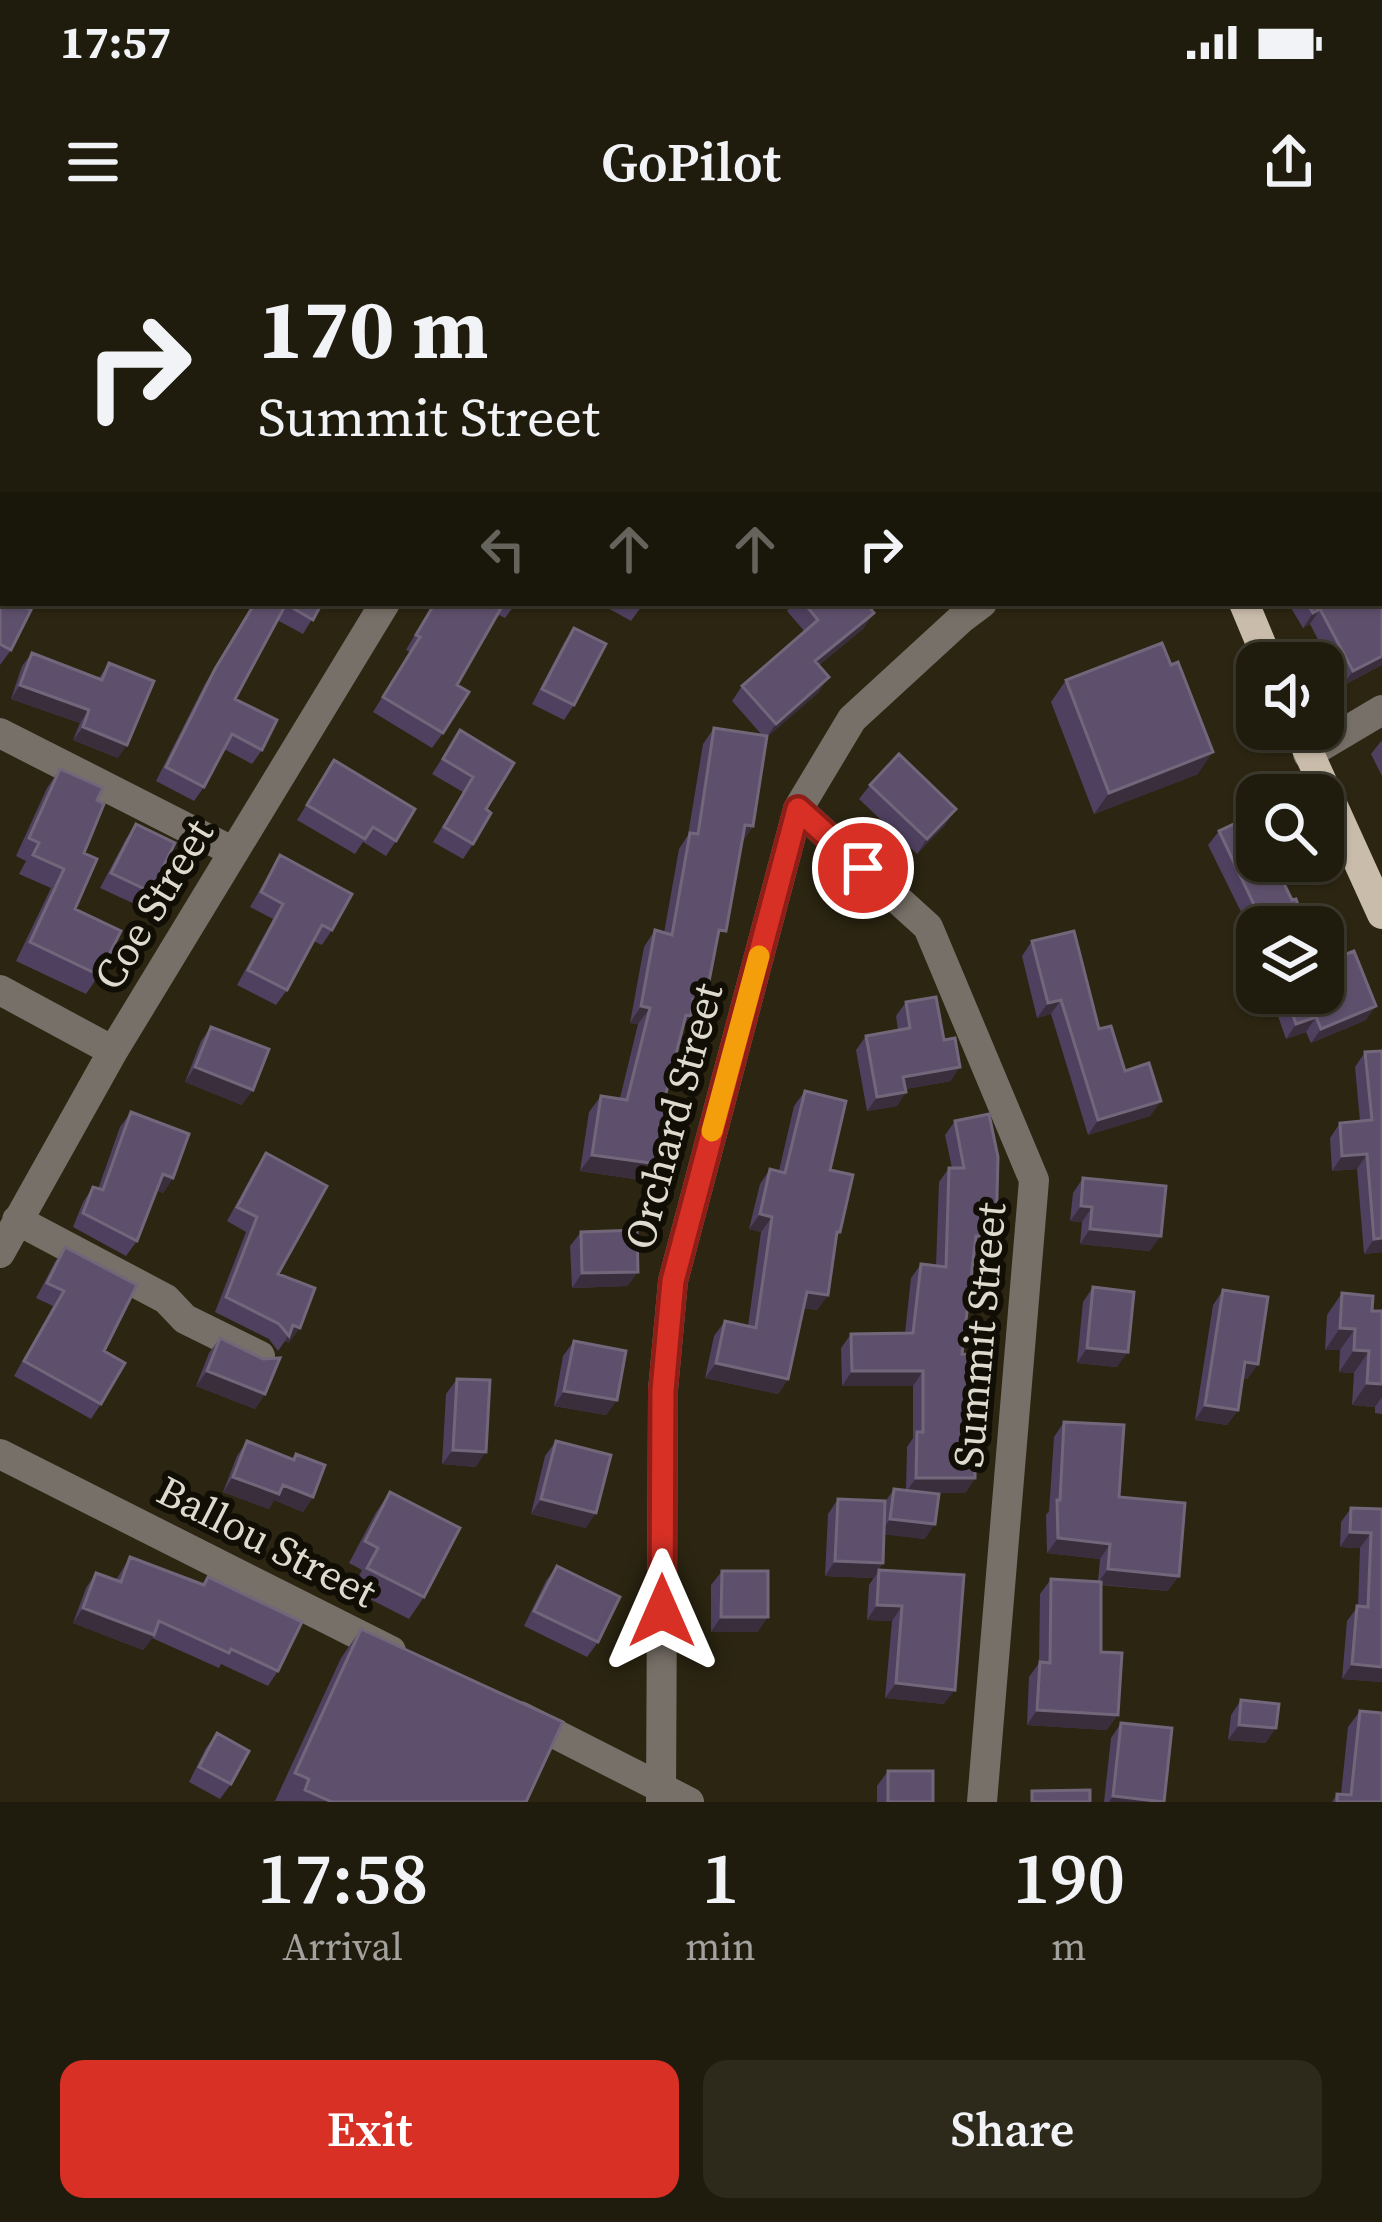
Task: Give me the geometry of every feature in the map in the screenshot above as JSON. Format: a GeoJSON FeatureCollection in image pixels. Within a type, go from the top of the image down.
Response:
{"type":"FeatureCollection","features":[{"type":"Feature","properties":{"kind":"main road"},"geometry":{"type":"LineString","coordinates":[[1245,606],[1260,642]]}},
{"type":"Feature","properties":{"kind":"main road"},"geometry":{"type":"LineString","coordinates":[[1307,750],[1382,914]]}},
{"type":"Feature","properties":{"kind":"street","name":"Coe Street"},"geometry":{"type":"LineString","coordinates":[[0,1253],[113,1051],[384,606]]}},
{"type":"Feature","properties":{"kind":"street","name":"Orchard Street"},"geometry":{"type":"LineString","coordinates":[[661,1795],[663,1390],[673,1281],[798,809],[852,719],[978,606]]}},
{"type":"Feature","properties":{"kind":"street"},"geometry":{"type":"LineString","coordinates":[[1344,725],[1382,710]]}},
{"type":"Feature","properties":{"kind":"street"},"geometry":{"type":"LineString","coordinates":[[0,733],[234,852]]}},
{"type":"Feature","properties":{"kind":"street","name":"Summit Street"},"geometry":{"type":"LineString","coordinates":[[798,809],[928,927],[1034,1180],[982,1802]]}},
{"type":"Feature","properties":{"kind":"street"},"geometry":{"type":"LineString","coordinates":[[0,990],[113,1051]]}},
{"type":"Feature","properties":{"kind":"street"},"geometry":{"type":"LineString","coordinates":[[17,1220],[166,1299],[185,1319],[260,1356]]}},
{"type":"Feature","properties":{"kind":"street","name":"Ballou Street"},"geometry":{"type":"LineString","coordinates":[[0,1454],[427,1669]]}},
{"type":"Feature","properties":{"kind":"street"},"geometry":{"type":"LineString","coordinates":[[491,1701],[661,1795],[689,1802]]}},
{"type":"Feature","properties":{"kind":"building"},"geometry":{"type":"Polygon","coordinates":[[[0,606],[31,610],[11,650],[0,644],[0,606]]]}},
{"type":"Feature","properties":{"kind":"building"},"geometry":{"type":"Polygon","coordinates":[[[253,606],[285,606],[235,699],[277,720],[262,750],[232,734],[204,787],[166,767],[253,606]]]}},
{"type":"Feature","properties":{"kind":"building"},"geometry":{"type":"Polygon","coordinates":[[[289,606],[320,606],[313,620],[289,606]]]}},
{"type":"Feature","properties":{"kind":"building"},"geometry":{"type":"Polygon","coordinates":[[[433,606],[502,606],[457,685],[469,692],[443,733],[383,697],[420,637],[416,635],[433,606]]]}},
{"type":"Feature","properties":{"kind":"building"},"geometry":{"type":"Polygon","coordinates":[[[806,606],[868,606],[874,613],[815,661],[829,677],[776,724],[742,686],[818,620],[806,606]]]}},
{"type":"Feature","properties":{"kind":"building"},"geometry":{"type":"Polygon","coordinates":[[[1309,606],[1382,606],[1382,656],[1353,671],[1344,642],[1338,642],[1320,609],[1313,613],[1309,606]]]}},
{"type":"Feature","properties":{"kind":"building"},"geometry":{"type":"Polygon","coordinates":[[[574,628],[606,644],[574,705],[542,689],[574,628]]]}},
{"type":"Feature","properties":{"kind":"building"},"geometry":{"type":"Polygon","coordinates":[[[1162,643],[1171,665],[1178,662],[1213,752],[1109,793],[1066,680],[1162,643]]]}},
{"type":"Feature","properties":{"kind":"building"},"geometry":{"type":"Polygon","coordinates":[[[32,653],[102,680],[109,663],[154,681],[127,745],[83,727],[89,710],[20,685],[32,653]]]}},
{"type":"Feature","properties":{"kind":"building"},"geometry":{"type":"Polygon","coordinates":[[[714,728],[767,736],[753,826],[745,825],[726,931],[719,930],[705,1002],[693,1000],[691,1016],[686,1015],[663,1105],[674,1106],[665,1165],[592,1155],[601,1096],[627,1100],[650,1008],[641,1006],[655,930],[672,935],[690,833],[698,834],[714,728]]]}},
{"type":"Feature","properties":{"kind":"building"},"geometry":{"type":"Polygon","coordinates":[[[460,730],[514,763],[486,809],[491,813],[473,844],[444,827],[473,777],[443,759],[460,730]]]}},
{"type":"Feature","properties":{"kind":"building"},"geometry":{"type":"Polygon","coordinates":[[[899,754],[956,809],[927,839],[870,785],[899,754]]]}},
{"type":"Feature","properties":{"kind":"building"},"geometry":{"type":"Polygon","coordinates":[[[334,760],[415,809],[396,841],[373,827],[365,839],[307,805],[334,760]]]}},
{"type":"Feature","properties":{"kind":"building"},"geometry":{"type":"Polygon","coordinates":[[[60,769],[103,788],[97,800],[104,804],[84,853],[97,859],[75,909],[121,931],[99,975],[30,942],[64,869],[33,855],[39,843],[29,838],[60,769]]]}},
{"type":"Feature","properties":{"kind":"building"},"geometry":{"type":"Polygon","coordinates":[[[1236,823],[1236,867],[1219,831],[1236,823]]]}},
{"type":"Feature","properties":{"kind":"building"},"geometry":{"type":"Polygon","coordinates":[[[136,824],[175,843],[151,892],[111,873],[136,824]]]}},
{"type":"Feature","properties":{"kind":"building"},"geometry":{"type":"Polygon","coordinates":[[[280,855],[352,894],[332,930],[322,925],[287,990],[248,970],[283,904],[261,892],[280,855]]]}},
{"type":"Feature","properties":{"kind":"building"},"geometry":{"type":"Polygon","coordinates":[[[1243,882],[1283,882],[1298,906],[1255,906],[1243,882]]]}},
{"type":"Feature","properties":{"kind":"building"},"geometry":{"type":"Polygon","coordinates":[[[1074,931],[1099,1029],[1111,1026],[1125,1071],[1149,1063],[1161,1101],[1098,1120],[1061,1000],[1048,1003],[1032,941],[1074,931]]]}},
{"type":"Feature","properties":{"kind":"building"},"geometry":{"type":"Polygon","coordinates":[[[1354,951],[1376,1006],[1321,1029],[1316,1017],[1296,1024],[1292,1014],[1344,1014],[1344,955],[1354,951]]]}},
{"type":"Feature","properties":{"kind":"building"},"geometry":{"type":"Polygon","coordinates":[[[936,997],[944,1040],[955,1038],[960,1067],[903,1077],[906,1092],[877,1097],[866,1036],[910,1028],[906,1002],[936,997]]]}},
{"type":"Feature","properties":{"kind":"building"},"geometry":{"type":"Polygon","coordinates":[[[211,1027],[269,1049],[253,1090],[195,1067],[211,1027]]]}},
{"type":"Feature","properties":{"kind":"building"},"geometry":{"type":"Polygon","coordinates":[[[1382,1051],[1382,1238],[1374,1239],[1367,1154],[1342,1156],[1340,1123],[1372,1120],[1365,1052],[1382,1051]]]}},
{"type":"Feature","properties":{"kind":"building"},"geometry":{"type":"Polygon","coordinates":[[[805,1091],[846,1101],[830,1170],[853,1175],[837,1232],[828,1295],[807,1292],[788,1379],[716,1363],[725,1321],[756,1328],[772,1217],[760,1214],[770,1169],[785,1173],[805,1091]]]}},
{"type":"Feature","properties":{"kind":"building"},"geometry":{"type":"Polygon","coordinates":[[[131,1112],[189,1134],[173,1178],[163,1174],[137,1241],[83,1213],[93,1187],[103,1190],[131,1112]]]}},
{"type":"Feature","properties":{"kind":"building"},"geometry":{"type":"Polygon","coordinates":[[[989,1114],[998,1157],[996,1237],[976,1236],[962,1354],[984,1355],[984,1400],[976,1400],[975,1478],[916,1478],[917,1432],[923,1432],[923,1371],[852,1371],[851,1334],[913,1333],[921,1264],[946,1267],[949,1168],[964,1168],[955,1121],[989,1114]]]}},
{"type":"Feature","properties":{"kind":"building"},"geometry":{"type":"Polygon","coordinates":[[[266,1153],[327,1186],[278,1274],[315,1288],[300,1328],[293,1325],[289,1336],[279,1324],[226,1297],[257,1217],[237,1207],[266,1153]]]}},
{"type":"Feature","properties":{"kind":"building"},"geometry":{"type":"Polygon","coordinates":[[[1083,1178],[1166,1186],[1161,1236],[1090,1229],[1092,1207],[1081,1206],[1083,1178]]]}},
{"type":"Feature","properties":{"kind":"building"},"geometry":{"type":"Polygon","coordinates":[[[637,1230],[638,1272],[582,1273],[581,1232],[637,1230]]]}},
{"type":"Feature","properties":{"kind":"building"},"geometry":{"type":"Polygon","coordinates":[[[65,1247],[137,1285],[104,1351],[125,1363],[101,1404],[24,1361],[64,1291],[47,1283],[65,1247]]]}},
{"type":"Feature","properties":{"kind":"building"},"geometry":{"type":"Polygon","coordinates":[[[1093,1287],[1134,1292],[1128,1352],[1087,1348],[1093,1287]]]}},
{"type":"Feature","properties":{"kind":"building"},"geometry":{"type":"Polygon","coordinates":[[[1223,1290],[1268,1297],[1258,1364],[1245,1362],[1238,1410],[1205,1405],[1223,1290]]]}},
{"type":"Feature","properties":{"kind":"building"},"geometry":{"type":"Polygon","coordinates":[[[1342,1293],[1373,1296],[1372,1311],[1382,1311],[1382,1384],[1367,1383],[1369,1351],[1354,1350],[1355,1329],[1340,1328],[1342,1293]]]}},
{"type":"Feature","properties":{"kind":"building"},"geometry":{"type":"Polygon","coordinates":[[[220,1338],[263,1359],[280,1358],[265,1394],[207,1371],[220,1338]]]}},
{"type":"Feature","properties":{"kind":"building"},"geometry":{"type":"Polygon","coordinates":[[[574,1341],[626,1351],[617,1400],[564,1391],[574,1341]]]}},
{"type":"Feature","properties":{"kind":"building"},"geometry":{"type":"Polygon","coordinates":[[[457,1379],[490,1380],[486,1452],[453,1450],[457,1379]]]}},
{"type":"Feature","properties":{"kind":"building"},"geometry":{"type":"Polygon","coordinates":[[[1064,1422],[1124,1425],[1119,1497],[1185,1503],[1179,1576],[1108,1569],[1110,1544],[1058,1538],[1064,1422]]]}},
{"type":"Feature","properties":{"kind":"building"},"geometry":{"type":"Polygon","coordinates":[[[247,1441],[294,1460],[296,1454],[325,1465],[313,1497],[283,1485],[279,1494],[233,1477],[247,1441]]]}},
{"type":"Feature","properties":{"kind":"building"},"geometry":{"type":"Polygon","coordinates":[[[556,1441],[611,1455],[596,1513],[541,1499],[556,1441]]]}},
{"type":"Feature","properties":{"kind":"building"},"geometry":{"type":"Polygon","coordinates":[[[894,1489],[939,1494],[935,1524],[890,1519],[894,1489]]]}},
{"type":"Feature","properties":{"kind":"building"},"geometry":{"type":"Polygon","coordinates":[[[390,1492],[460,1528],[424,1597],[367,1568],[378,1548],[365,1541],[390,1492]]]}},
{"type":"Feature","properties":{"kind":"building"},"geometry":{"type":"Polygon","coordinates":[[[838,1499],[885,1501],[883,1563],[835,1561],[838,1499]]]}},
{"type":"Feature","properties":{"kind":"building"},"geometry":{"type":"Polygon","coordinates":[[[1351,1508],[1382,1509],[1382,1667],[1352,1664],[1357,1606],[1368,1607],[1371,1533],[1350,1532],[1351,1508]]]}},
{"type":"Feature","properties":{"kind":"building"},"geometry":{"type":"Polygon","coordinates":[[[130,1557],[204,1585],[208,1577],[302,1622],[278,1671],[159,1621],[154,1635],[83,1608],[96,1573],[121,1582],[130,1557]]]}},
{"type":"Feature","properties":{"kind":"building"},"geometry":{"type":"Polygon","coordinates":[[[557,1566],[620,1597],[598,1642],[534,1611],[557,1566]]]}},
{"type":"Feature","properties":{"kind":"building"},"geometry":{"type":"Polygon","coordinates":[[[879,1570],[964,1575],[955,1690],[896,1683],[902,1606],[877,1605],[879,1570]]]}},
{"type":"Feature","properties":{"kind":"building"},"geometry":{"type":"Polygon","coordinates":[[[722,1571],[768,1571],[768,1617],[721,1617],[722,1571]]]}},
{"type":"Feature","properties":{"kind":"building"},"geometry":{"type":"Polygon","coordinates":[[[1051,1579],[1101,1582],[1101,1652],[1122,1653],[1118,1715],[1037,1710],[1040,1662],[1050,1663],[1051,1579]]]}},
{"type":"Feature","properties":{"kind":"building"},"geometry":{"type":"Polygon","coordinates":[[[361,1629],[563,1722],[526,1802],[332,1802],[305,1790],[309,1779],[295,1773],[361,1629]]]}},
{"type":"Feature","properties":{"kind":"building"},"geometry":{"type":"Polygon","coordinates":[[[1241,1700],[1279,1704],[1276,1728],[1239,1725],[1241,1700]]]}},
{"type":"Feature","properties":{"kind":"building"},"geometry":{"type":"Polygon","coordinates":[[[1360,1711],[1382,1713],[1382,1802],[1337,1802],[1337,1794],[1351,1795],[1360,1711]]]}},
{"type":"Feature","properties":{"kind":"building"},"geometry":{"type":"Polygon","coordinates":[[[1121,1723],[1172,1728],[1164,1802],[1113,1796],[1121,1723]]]}},
{"type":"Feature","properties":{"kind":"building"},"geometry":{"type":"Polygon","coordinates":[[[217,1733],[249,1751],[231,1784],[199,1767],[217,1733]]]}},
{"type":"Feature","properties":{"kind":"building"},"geometry":{"type":"Polygon","coordinates":[[[888,1771],[933,1771],[933,1802],[888,1802],[888,1771]]]}},
{"type":"Feature","properties":{"kind":"building"},"geometry":{"type":"Polygon","coordinates":[[[1090,1790],[1090,1802],[1032,1802],[1032,1791],[1090,1790]]]}},
{"type":"Feature","properties":{"kind":"slow traffic"},"geometry":{"type":"LineString","coordinates":[[712,1131],[759,956]]}},
{"type":"Feature","properties":{"kind":"route"},"geometry":{"type":"LineString","coordinates":[[662,1611],[663,1390],[673,1281],[798,809],[863,868]]}}]}
